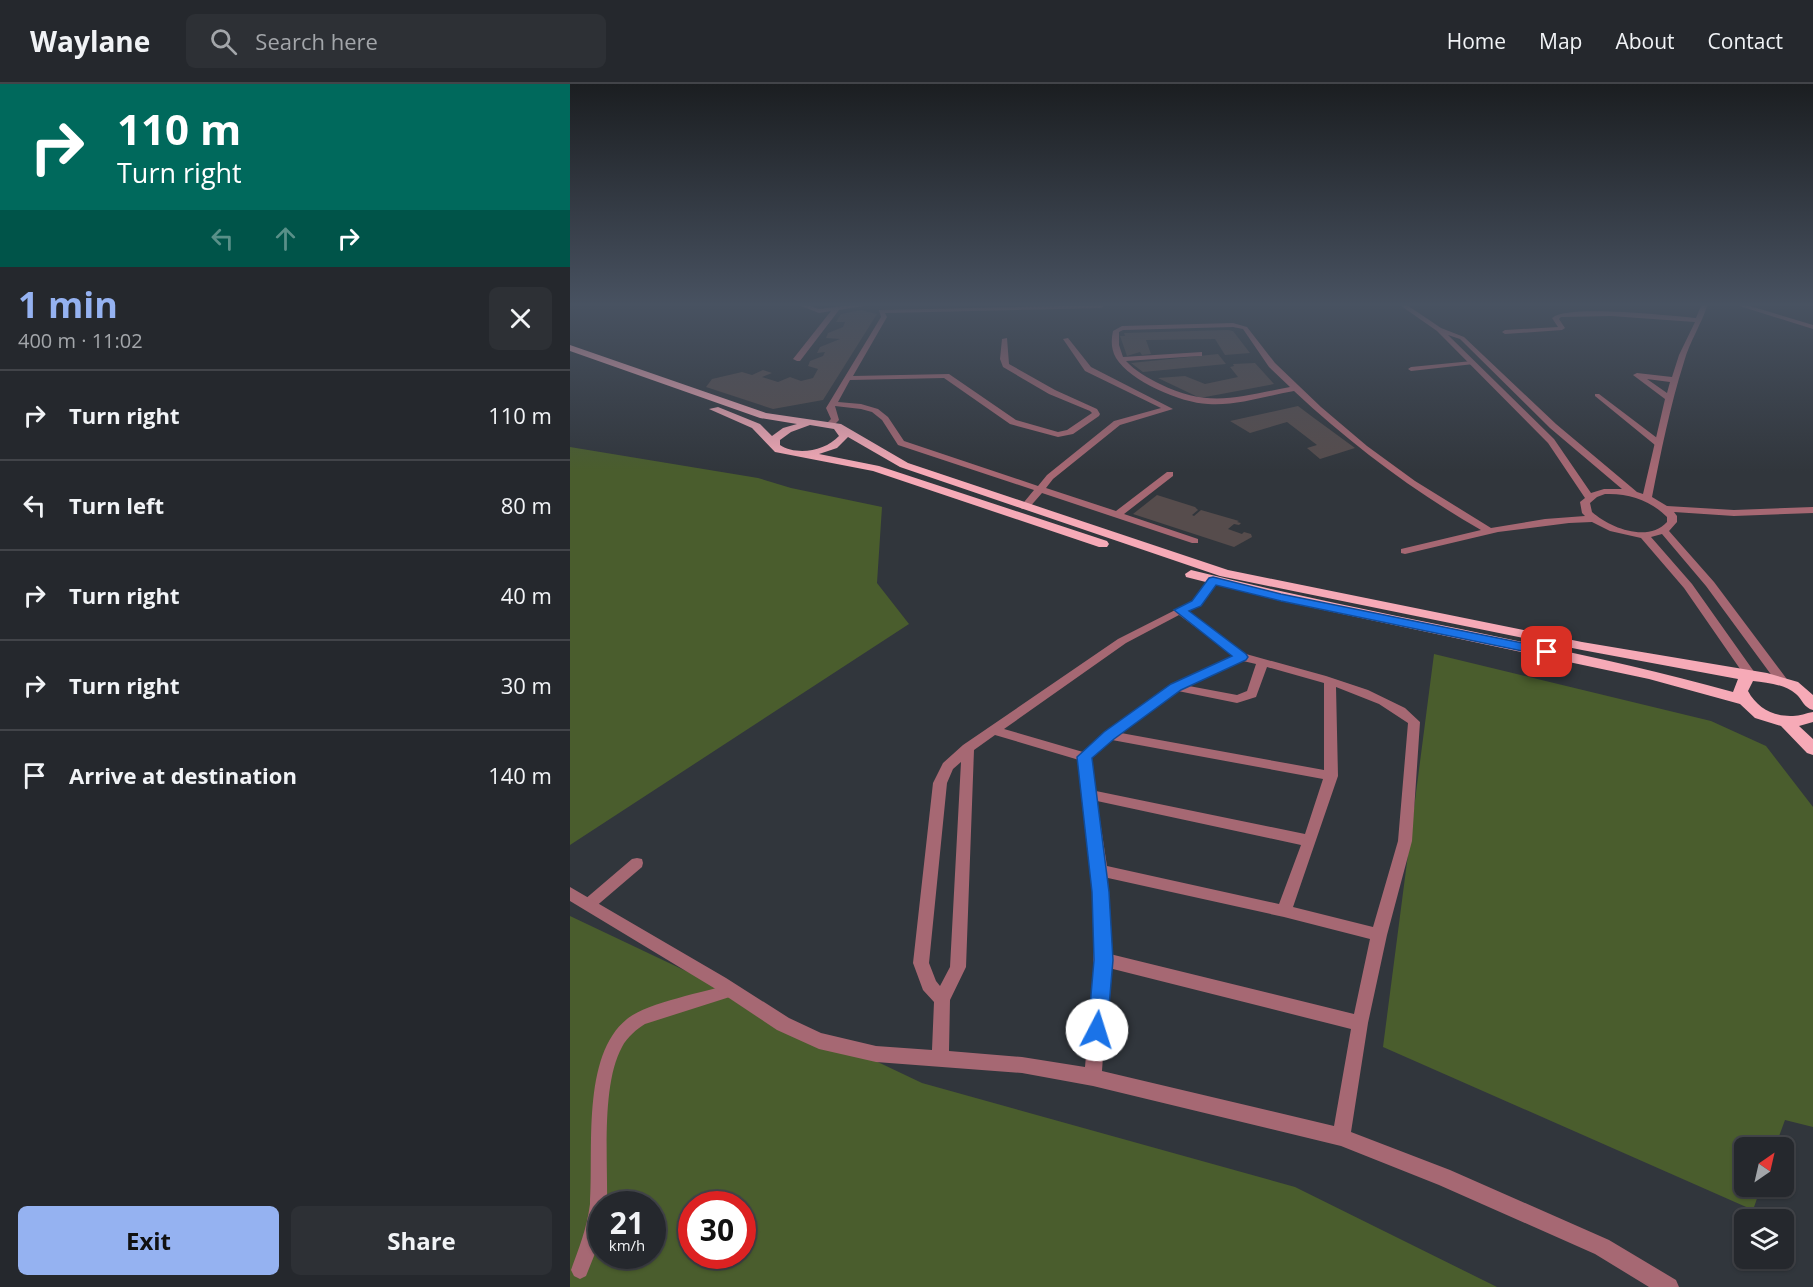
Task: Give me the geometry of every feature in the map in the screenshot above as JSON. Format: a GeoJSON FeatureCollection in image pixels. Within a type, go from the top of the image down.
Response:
{"type":"FeatureCollection","features":[{"type":"Feature","properties":{"kind":"main road"},"geometry":{"type":"LineString","coordinates":[[576,359],[756,426],[775,446],[788,453],[875,468],[1213,581],[1650,674],[1743,700],[1763,715],[1786,722],[1803,721],[1813,712],[1802,692],[1782,681],[1582,646],[1255,581],[1175,558],[904,465],[831,425],[764,416],[602,359]]}},
{"type":"Feature","properties":{"kind":"main road"},"geometry":{"type":"LineString","coordinates":[[775,446],[775,439],[787,430],[801,425],[831,425],[844,436],[838,443],[825,450],[799,454]]}},
{"type":"Feature","properties":{"kind":"main road"},"geometry":{"type":"LineString","coordinates":[[1743,700],[1740,691],[1745,679],[1751,676]]}},
{"type":"Feature","properties":{"kind":"main road"},"geometry":{"type":"LineString","coordinates":[[1786,722],[1813,749]]}},
{"type":"Feature","properties":{"kind":"street"},"geometry":{"type":"LineString","coordinates":[[831,425],[835,420],[830,408],[858,359]]}},
{"type":"Feature","properties":{"kind":"street"},"geometry":{"type":"LineString","coordinates":[[848,376],[946,376],[1013,422],[1058,435],[1070,432],[1096,414],[1093,409],[1052,392],[1006,365],[1004,359]]}},
{"type":"Feature","properties":{"kind":"street"},"geometry":{"type":"LineString","coordinates":[[1025,507],[1050,477],[1117,423],[1169,409],[1088,369],[1081,359]]}},
{"type":"Feature","properties":{"kind":"street"},"geometry":{"type":"LineString","coordinates":[[1120,359],[1144,378],[1199,401],[1216,402],[1296,388]]}},
{"type":"Feature","properties":{"kind":"street"},"geometry":{"type":"LineString","coordinates":[[1268,359],[1338,429],[1434,499],[1488,530]]}},
{"type":"Feature","properties":{"kind":"street"},"geometry":{"type":"LineString","coordinates":[[1483,359],[1553,426],[1634,494]]}},
{"type":"Feature","properties":{"kind":"street"},"geometry":{"type":"LineString","coordinates":[[1647,497],[1669,398],[1681,359]]}},
{"type":"Feature","properties":{"kind":"street"},"geometry":{"type":"LineString","coordinates":[[1469,360],[1551,441],[1589,497]]}},
{"type":"Feature","properties":{"kind":"street"},"geometry":{"type":"LineString","coordinates":[[1669,398],[1637,375],[1674,380]]}},
{"type":"Feature","properties":{"kind":"street"},"geometry":{"type":"LineString","coordinates":[[832,404],[860,406],[884,417],[894,437],[901,443],[1195,541]]}},
{"type":"Feature","properties":{"kind":"street"},"geometry":{"type":"LineString","coordinates":[[1117,515],[1170,474]]}},
{"type":"Feature","properties":{"kind":"street"},"geometry":{"type":"LineString","coordinates":[[1608,492],[1634,494],[1647,497],[1667,509],[1672,516],[1672,522],[1664,531],[1644,535],[1613,529],[1593,519],[1584,507],[1589,497],[1608,492]]}},
{"type":"Feature","properties":{"kind":"street"},"geometry":{"type":"LineString","coordinates":[[1667,509],[1734,513],[1813,510]]}},
{"type":"Feature","properties":{"kind":"street"},"geometry":{"type":"LineString","coordinates":[[1405,551],[1488,530],[1539,522],[1593,519]]}},
{"type":"Feature","properties":{"kind":"street"},"geometry":{"type":"LineString","coordinates":[[1664,531],[1710,584],[1782,681]]}},
{"type":"Feature","properties":{"kind":"street"},"geometry":{"type":"LineString","coordinates":[[1644,535],[1688,586],[1751,676]]}},
{"type":"Feature","properties":{"kind":"street"},"geometry":{"type":"LineString","coordinates":[[942,1000],[929,985],[921,963],[940,783],[948,766],[968,748],[1086,664],[1122,641],[1197,603],[1213,581]]}},
{"type":"Feature","properties":{"kind":"street"},"geometry":{"type":"LineString","coordinates":[[1180,610],[1242,657],[1330,682],[1380,700],[1405,713],[1414,722],[1405,841],[1379,935],[1360,1023],[1341,1137]]}},
{"type":"Feature","properties":{"kind":"street"},"geometry":{"type":"LineString","coordinates":[[1085,757],[1109,735],[1176,687],[1242,657]]}},
{"type":"Feature","properties":{"kind":"street"},"geometry":{"type":"LineString","coordinates":[[1176,687],[1237,699],[1245,698],[1252,694],[1263,662]]}},
{"type":"Feature","properties":{"kind":"street"},"geometry":{"type":"LineString","coordinates":[[1284,911],[1331,776],[1330,682]]}},
{"type":"Feature","properties":{"kind":"street"},"geometry":{"type":"LineString","coordinates":[[995,730],[1085,757]]}},
{"type":"Feature","properties":{"kind":"street"},"geometry":{"type":"LineString","coordinates":[[1109,735],[1331,776]]}},
{"type":"Feature","properties":{"kind":"street"},"geometry":{"type":"LineString","coordinates":[[940,1058],[942,1000],[958,967],[968,748]]}},
{"type":"Feature","properties":{"kind":"street"},"geometry":{"type":"LineString","coordinates":[[1085,757],[1088,794],[1100,870],[1104,960],[1093,1077]]}},
{"type":"Feature","properties":{"kind":"street"},"geometry":{"type":"LineString","coordinates":[[1088,794],[1310,841]]}},
{"type":"Feature","properties":{"kind":"street"},"geometry":{"type":"LineString","coordinates":[[1100,870],[1284,911],[1379,935]]}},
{"type":"Feature","properties":{"kind":"street"},"geometry":{"type":"LineString","coordinates":[[570,893],[783,1024],[819,1041],[876,1054],[1022,1065],[1093,1077],[1341,1137],[1443,1177],[1602,1247],[1669,1287]]}},
{"type":"Feature","properties":{"kind":"street"},"geometry":{"type":"LineString","coordinates":[[1104,960],[1360,1023]]}},
{"type":"Feature","properties":{"kind":"lane"},"geometry":{"type":"LineString","coordinates":[[1411,369],[1469,360]]}},
{"type":"Feature","properties":{"kind":"lane"},"geometry":{"type":"LineString","coordinates":[[1597,395],[1658,443]]}},
{"type":"Feature","properties":{"kind":"lane"},"geometry":{"type":"LineString","coordinates":[[589,904],[637,863]]}},
{"type":"Feature","properties":{"kind":"lane"},"geometry":{"type":"LineString","coordinates":[[580,1270],[596,1227],[602,1100],[608,1059],[619,1037],[632,1023],[731,990]]}},
{"type":"Feature","properties":{"kind":"green space"},"geometry":{"type":"Polygon","coordinates":[[[570,447],[758,478],[791,488],[882,507],[877,583],[909,624],[570,845],[570,447]]]}},
{"type":"Feature","properties":{"kind":"green space"},"geometry":{"type":"Polygon","coordinates":[[[1434,654],[1711,721],[1766,746],[1813,807],[1813,1127],[1785,1120],[1779,1137],[1734,1137],[1734,1197],[1758,1197],[1753,1209],[1383,1047],[1434,654]]]}},
{"type":"Feature","properties":{"kind":"green space"},"geometry":{"type":"Polygon","coordinates":[[[570,916],[922,1083],[1295,1187],[1497,1287],[570,1287],[570,916]]]}},
{"type":"Feature","properties":{"kind":"building"},"geometry":{"type":"Polygon","coordinates":[[[849,359],[823,400],[773,409],[706,387],[712,379],[742,372],[752,375],[763,370],[772,373],[762,377],[778,382],[790,377],[801,381],[813,378],[818,369],[808,366],[810,361],[849,359]]]}},
{"type":"Feature","properties":{"kind":"building"},"geometry":{"type":"Polygon","coordinates":[[[1168,359],[1222,359],[1226,364],[1143,372],[1131,363],[1168,359]]]}},
{"type":"Feature","properties":{"kind":"building"},"geometry":{"type":"Polygon","coordinates":[[[1255,363],[1274,384],[1200,398],[1158,378],[1185,376],[1205,384],[1238,377],[1230,367],[1234,366],[1233,364],[1255,363]]]}},
{"type":"Feature","properties":{"kind":"building"},"geometry":{"type":"Polygon","coordinates":[[[1298,406],[1355,448],[1320,459],[1307,448],[1317,445],[1287,422],[1250,433],[1230,421],[1298,406]]]}},
{"type":"Feature","properties":{"kind":"building"},"geometry":{"type":"Polygon","coordinates":[[[1157,495],[1195,507],[1198,510],[1192,515],[1194,516],[1201,510],[1239,521],[1237,522],[1241,523],[1239,525],[1234,524],[1228,529],[1242,534],[1244,532],[1251,534],[1252,537],[1234,547],[1133,514],[1157,495]]]}},
{"type":"Feature","properties":{"kind":"route"},"geometry":{"type":"LineString","coordinates":[[1097,1030],[1104,960],[1100,870],[1088,794],[1085,757],[1109,735],[1176,687],[1242,657],[1180,610],[1197,603],[1213,581],[1251,591],[1547,652]]}}]}
